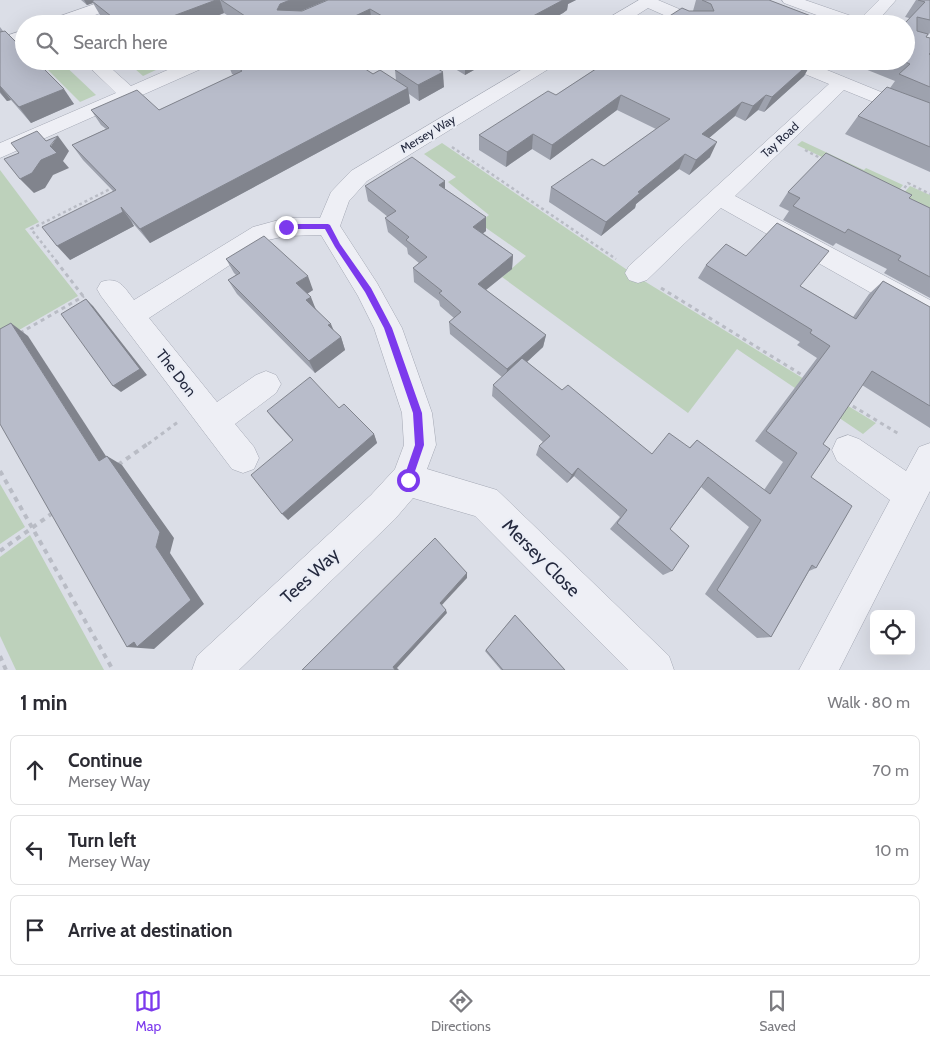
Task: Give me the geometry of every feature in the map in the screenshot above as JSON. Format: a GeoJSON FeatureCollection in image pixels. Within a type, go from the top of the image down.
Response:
{"type":"FeatureCollection","features":[{"type":"Feature","properties":{"kind":"street"},"geometry":{"type":"LineString","coordinates":[[80,15],[121,0]]}},
{"type":"Feature","properties":{"kind":"street"},"geometry":{"type":"LineString","coordinates":[[790,0],[832,15]]}},
{"type":"Feature","properties":{"kind":"street"},"geometry":{"type":"LineString","coordinates":[[874,15],[888,0]]}},
{"type":"Feature","properties":{"kind":"street"},"geometry":{"type":"LineString","coordinates":[[625,15],[648,1],[679,15]]}},
{"type":"Feature","properties":{"kind":"street"},"geometry":{"type":"LineString","coordinates":[[0,44],[15,38]]}},
{"type":"Feature","properties":{"kind":"street"},"geometry":{"type":"LineString","coordinates":[[102,70],[129,94]]}},
{"type":"Feature","properties":{"kind":"street"},"geometry":{"type":"LineString","coordinates":[[0,150],[184,70]]}},
{"type":"Feature","properties":{"kind":"street","name":"Mersey Way"},"geometry":{"type":"LineString","coordinates":[[328,226],[339,198],[359,176],[533,70]]}},
{"type":"Feature","properties":{"kind":"street"},"geometry":{"type":"LineString","coordinates":[[810,70],[930,119]]}},
{"type":"Feature","properties":{"kind":"street","name":"Tay Road"},"geometry":{"type":"LineString","coordinates":[[645,278],[719,197],[841,83]]}},
{"type":"Feature","properties":{"kind":"street"},"geometry":{"type":"LineString","coordinates":[[719,197],[930,313]]}},
{"type":"Feature","properties":{"kind":"street"},"geometry":{"type":"LineString","coordinates":[[131,316],[261,233],[286,227],[328,226],[338,245],[368,290],[388,328],[417,413],[420,445],[408,480]]}},
{"type":"Feature","properties":{"kind":"street","name":"The Don"},"geometry":{"type":"LineString","coordinates":[[95,293],[131,316],[243,458]]}},
{"type":"Feature","properties":{"kind":"street"},"geometry":{"type":"LineString","coordinates":[[214,422],[266,384]]}},
{"type":"Feature","properties":{"kind":"street"},"geometry":{"type":"LineString","coordinates":[[848,450],[910,494]]}},
{"type":"Feature","properties":{"kind":"street"},"geometry":{"type":"LineString","coordinates":[[818,670],[930,458]]}},
{"type":"Feature","properties":{"kind":"street","name":"Tees Way"},"geometry":{"type":"LineString","coordinates":[[211,670],[383,508],[408,480]]}},
{"type":"Feature","properties":{"kind":"street","name":"Mersey Close"},"geometry":{"type":"LineString","coordinates":[[408,480],[485,502],[655,670]]}},
{"type":"Feature","properties":{"kind":"path"},"geometry":{"type":"LineString","coordinates":[[450,146],[617,260]]}},
{"type":"Feature","properties":{"kind":"path"},"geometry":{"type":"LineString","coordinates":[[802,149],[828,162]]}},
{"type":"Feature","properties":{"kind":"path"},"geometry":{"type":"LineString","coordinates":[[906,199],[899,195],[908,183],[930,194]]}},
{"type":"Feature","properties":{"kind":"path"},"geometry":{"type":"LineString","coordinates":[[17,335],[95,293],[30,229],[118,184]]}},
{"type":"Feature","properties":{"kind":"path"},"geometry":{"type":"LineString","coordinates":[[645,278],[814,382]]}},
{"type":"Feature","properties":{"kind":"path"},"geometry":{"type":"LineString","coordinates":[[840,398],[899,434]]}},
{"type":"Feature","properties":{"kind":"path"},"geometry":{"type":"LineString","coordinates":[[110,471],[179,421]]}},
{"type":"Feature","properties":{"kind":"path"},"geometry":{"type":"LineString","coordinates":[[0,471],[113,670]]}},
{"type":"Feature","properties":{"kind":"path"},"geometry":{"type":"LineString","coordinates":[[0,551],[56,510]]}},
{"type":"Feature","properties":{"kind":"path"},"geometry":{"type":"LineString","coordinates":[[0,656],[6,670]]}},
{"type":"Feature","properties":{"kind":"green space"},"geometry":{"type":"Polygon","coordinates":[[[48,70],[70,70],[96,95],[80,102],[48,70]]]}},
{"type":"Feature","properties":{"kind":"green space"},"geometry":{"type":"Polygon","coordinates":[[[136,70],[156,70],[143,76],[136,70]]]}},
{"type":"Feature","properties":{"kind":"green space"},"geometry":{"type":"Polygon","coordinates":[[[802,141],[864,170],[866,168],[903,185],[897,193],[797,145],[802,141]]]}},
{"type":"Feature","properties":{"kind":"green space"},"geometry":{"type":"Polygon","coordinates":[[[442,143],[636,276],[876,423],[863,434],[737,349],[688,413],[502,277],[526,256],[479,223],[489,215],[448,182],[456,177],[424,154],[442,143]]]}},
{"type":"Feature","properties":{"kind":"green space"},"geometry":{"type":"Polygon","coordinates":[[[0,170],[39,222],[25,229],[78,296],[0,341],[0,170]]]}},
{"type":"Feature","properties":{"kind":"green space"},"geometry":{"type":"Polygon","coordinates":[[[910,186],[930,195],[930,208],[902,195],[910,186]]]}},
{"type":"Feature","properties":{"kind":"green space"},"geometry":{"type":"Polygon","coordinates":[[[0,484],[25,527],[0,544],[0,484]]]}},
{"type":"Feature","properties":{"kind":"green space"},"geometry":{"type":"Polygon","coordinates":[[[30,535],[104,670],[16,670],[0,636],[0,557],[30,535]]]}},
{"type":"Feature","properties":{"kind":"building"},"geometry":{"type":"Polygon","coordinates":[[[216,0],[176,15],[110,15],[92,1],[216,0]]]}},
{"type":"Feature","properties":{"kind":"building"},"geometry":{"type":"Polygon","coordinates":[[[221,0],[290,0],[280,4],[277,10],[302,11],[328,0],[563,0],[535,15],[380,15],[370,9],[357,15],[244,15],[221,0]]]}},
{"type":"Feature","properties":{"kind":"building"},"geometry":{"type":"Polygon","coordinates":[[[702,0],[769,0],[808,15],[671,15],[682,8],[689,11],[714,11],[711,4],[702,0]]]}},
{"type":"Feature","properties":{"kind":"building"},"geometry":{"type":"Polygon","coordinates":[[[918,0],[930,0],[930,20],[917,17],[917,31],[928,34],[926,37],[930,38],[930,87],[899,74],[903,70],[915,70],[915,15],[913,15],[925,2],[918,0]]]}},
{"type":"Feature","properties":{"kind":"building"},"geometry":{"type":"Polygon","coordinates":[[[5,31],[15,41],[15,70],[45,70],[64,89],[19,107],[0,86],[0,32],[5,31]]]}},
{"type":"Feature","properties":{"kind":"building"},"geometry":{"type":"Polygon","coordinates":[[[241,70],[367,70],[373,74],[380,70],[408,88],[140,229],[121,207],[123,212],[57,246],[42,227],[116,190],[72,145],[109,128],[91,110],[137,90],[159,110],[242,71],[241,70]]]}},
{"type":"Feature","properties":{"kind":"building"},"geometry":{"type":"Polygon","coordinates":[[[395,70],[440,70],[443,72],[418,85],[395,70]]]}},
{"type":"Feature","properties":{"kind":"building"},"geometry":{"type":"Polygon","coordinates":[[[594,70],[802,70],[772,97],[766,95],[753,106],[742,102],[702,134],[717,142],[696,160],[685,154],[638,192],[640,193],[606,222],[551,187],[592,159],[604,166],[670,119],[621,95],[552,145],[533,134],[507,152],[479,135],[548,91],[556,95],[594,70]]]}},
{"type":"Feature","properties":{"kind":"building"},"geometry":{"type":"Polygon","coordinates":[[[887,87],[930,103],[930,147],[858,116],[887,87]]]}},
{"type":"Feature","properties":{"kind":"building"},"geometry":{"type":"Polygon","coordinates":[[[37,131],[46,141],[58,136],[50,146],[57,153],[41,160],[32,173],[20,179],[4,159],[19,153],[11,143],[37,131]]]}},
{"type":"Feature","properties":{"kind":"building"},"geometry":{"type":"Polygon","coordinates":[[[826,153],[912,195],[909,198],[930,208],[930,277],[898,260],[901,256],[848,229],[845,233],[793,206],[800,198],[788,192],[826,153]]]}},
{"type":"Feature","properties":{"kind":"building"},"geometry":{"type":"Polygon","coordinates":[[[412,157],[445,181],[439,185],[486,217],[473,227],[513,255],[478,284],[546,335],[507,369],[449,322],[461,312],[439,293],[442,291],[413,268],[427,257],[406,240],[409,237],[385,218],[396,211],[365,186],[412,157]]]}},
{"type":"Feature","properties":{"kind":"building"},"geometry":{"type":"Polygon","coordinates":[[[777,223],[829,251],[800,286],[856,319],[883,281],[930,307],[930,406],[872,371],[823,444],[830,449],[811,477],[852,506],[816,568],[812,565],[771,637],[717,590],[761,520],[708,477],[670,529],[689,546],[672,571],[617,523],[627,510],[578,468],[572,475],[539,446],[550,436],[493,385],[522,358],[562,390],[568,385],[652,454],[669,433],[690,448],[697,440],[770,494],[797,453],[766,431],[830,346],[810,333],[812,330],[706,265],[726,244],[746,256],[777,223]]]}},
{"type":"Feature","properties":{"kind":"building"},"geometry":{"type":"Polygon","coordinates":[[[264,236],[308,276],[296,283],[311,297],[306,300],[331,324],[328,325],[341,337],[309,361],[228,280],[240,273],[226,259],[264,236]]]}},
{"type":"Feature","properties":{"kind":"building"},"geometry":{"type":"Polygon","coordinates":[[[86,299],[140,369],[113,386],[61,314],[86,299]]]}},
{"type":"Feature","properties":{"kind":"building"},"geometry":{"type":"Polygon","coordinates":[[[11,323],[99,461],[107,456],[160,532],[156,547],[191,600],[137,647],[134,642],[127,647],[0,424],[0,329],[11,323]]]}},
{"type":"Feature","properties":{"kind":"building"},"geometry":{"type":"Polygon","coordinates":[[[310,377],[339,408],[344,404],[374,434],[282,514],[251,475],[293,440],[267,411],[310,377]]]}},
{"type":"Feature","properties":{"kind":"building"},"geometry":{"type":"Polygon","coordinates":[[[435,538],[467,573],[440,603],[446,610],[393,667],[395,670],[302,670],[435,538]]]}},
{"type":"Feature","properties":{"kind":"building"},"geometry":{"type":"Polygon","coordinates":[[[515,615],[565,670],[503,670],[486,650],[515,615]]]}},
{"type":"Feature","properties":{"kind":"route"},"geometry":{"type":"LineString","coordinates":[[286,227],[328,226],[338,245],[368,290],[388,328],[417,413],[420,445],[408,480]]}}]}
